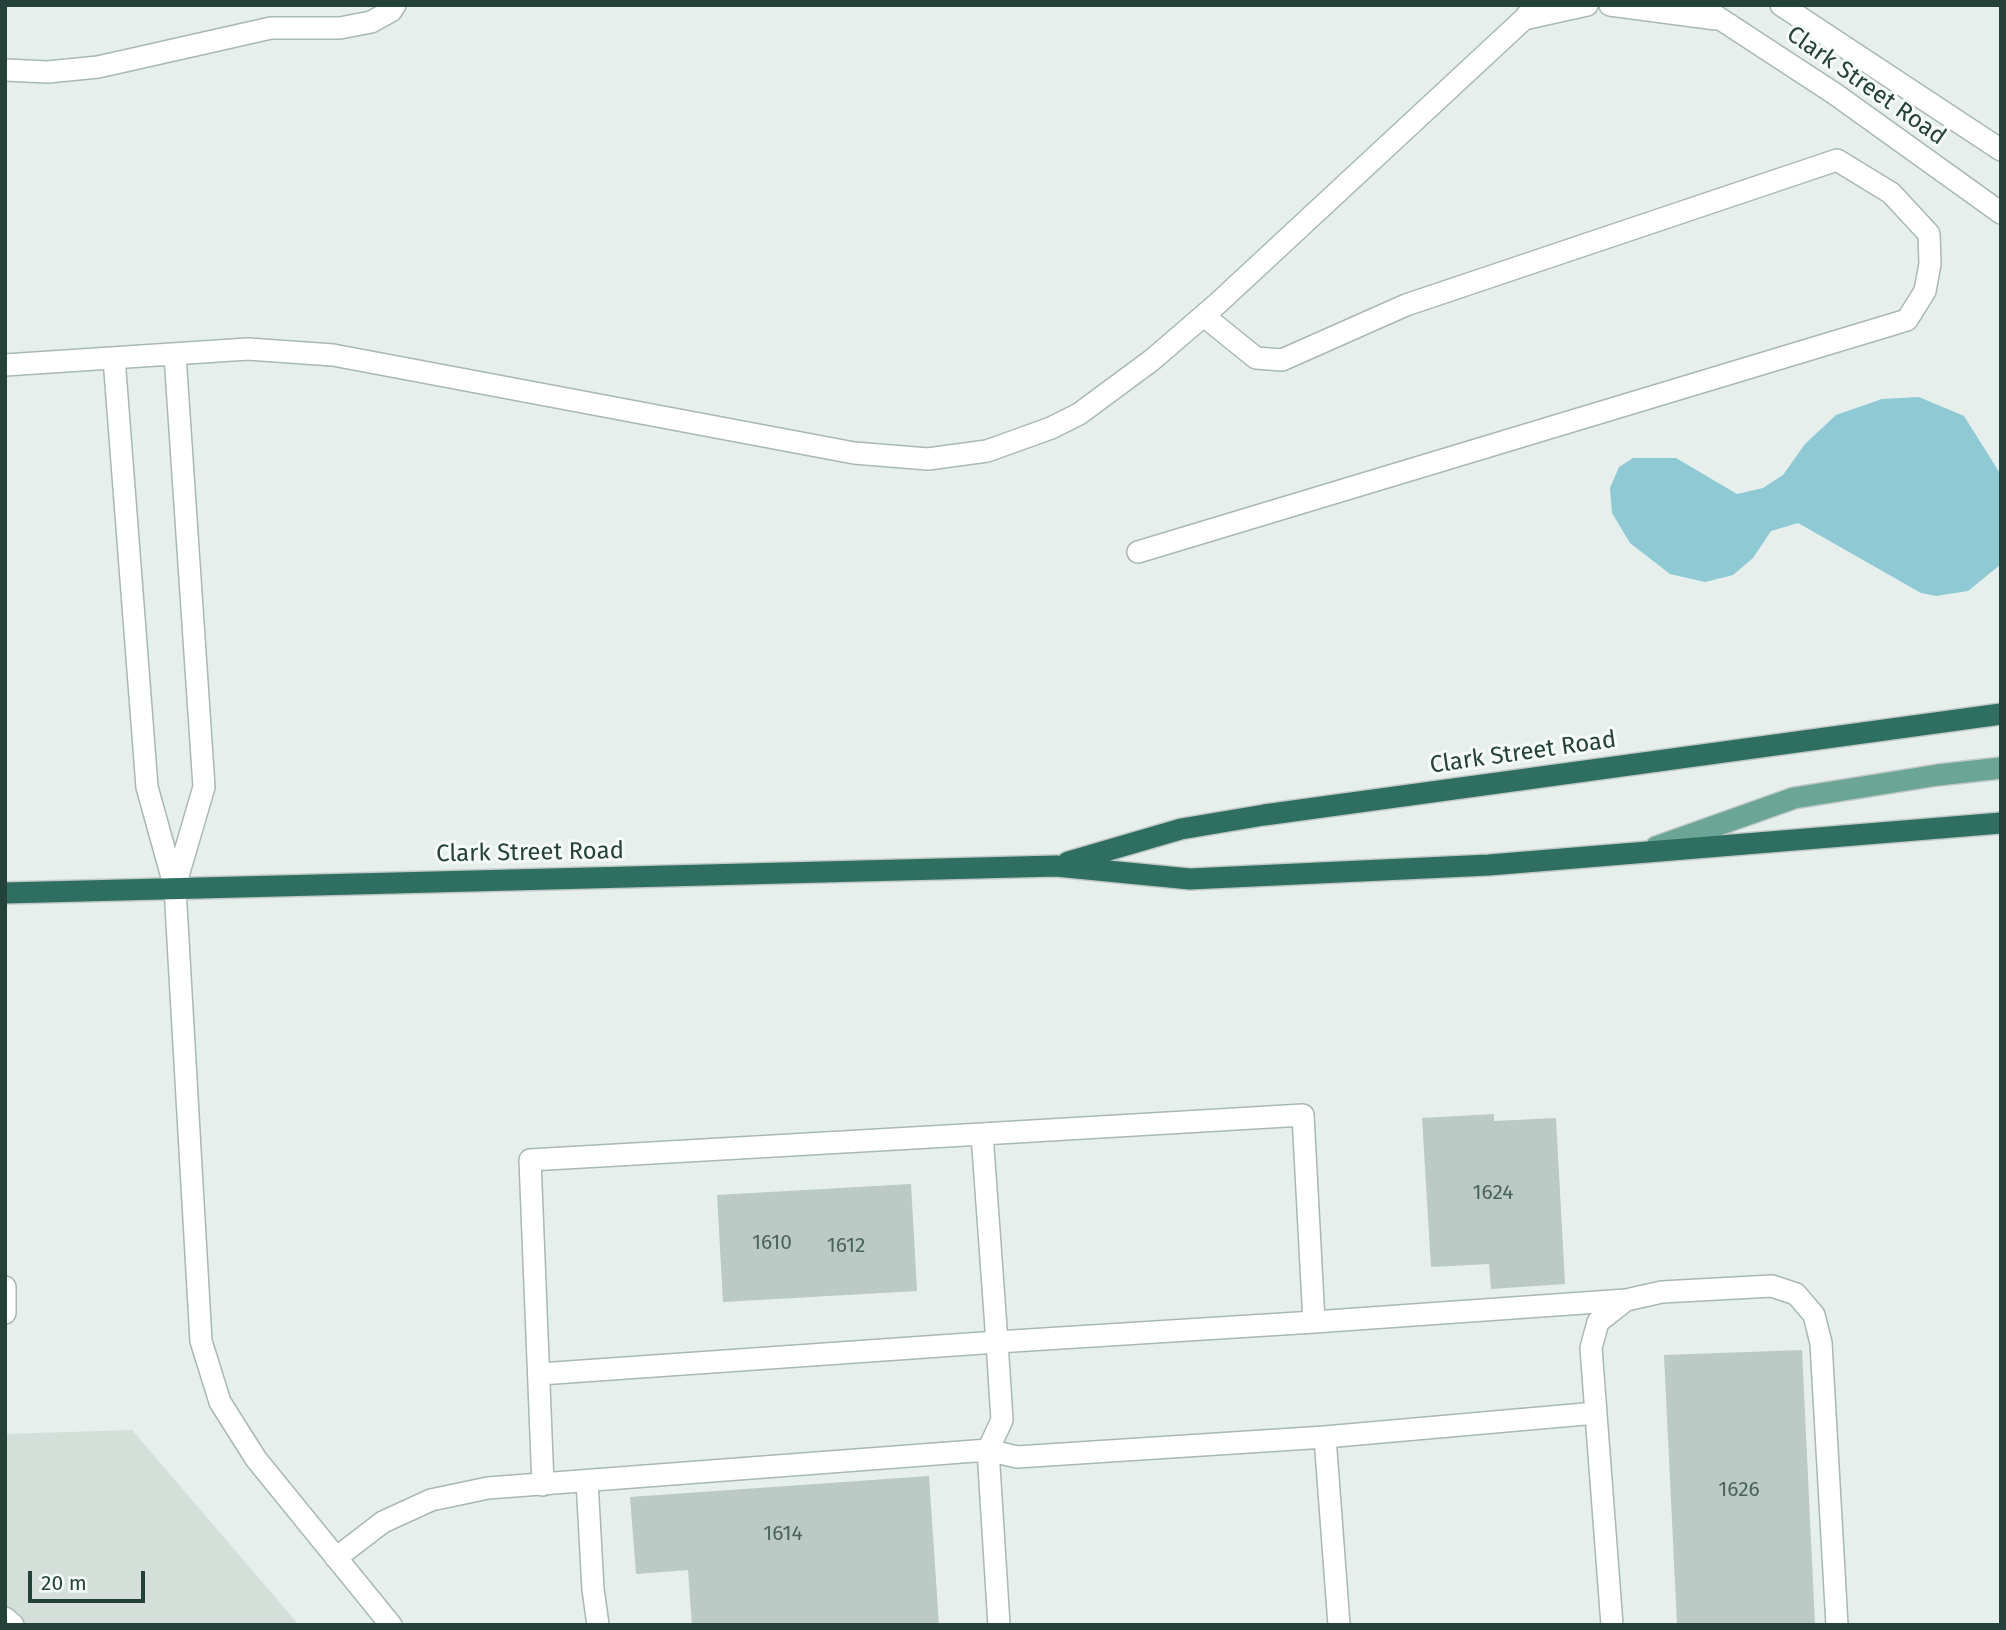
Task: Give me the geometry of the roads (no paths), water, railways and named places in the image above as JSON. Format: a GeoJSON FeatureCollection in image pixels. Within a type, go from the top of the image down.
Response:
{"type":"FeatureCollection","features":[{"type":"Feature","properties":{"kind":"highway","name":"Clark Street Road"},"geometry":{"type":"LineString","coordinates":[[1056,866],[1181,829],[1264,815],[2001,715]]}},
{"type":"Feature","properties":{"kind":"highway","name":"Clark Street Road"},"geometry":{"type":"LineString","coordinates":[[5,893],[1056,866],[1190,879],[1489,865],[2001,823]]}},
{"type":"Feature","properties":{"kind":"main road"},"geometry":{"type":"LineString","coordinates":[[1638,854],[1794,798],[1938,775],[2001,768]]}},
{"type":"Feature","properties":{"kind":"street"},"geometry":{"type":"LineString","coordinates":[[5,70],[48,72],[98,67],[271,28],[340,28],[371,22],[391,11],[395,5]]}},
{"type":"Feature","properties":{"kind":"street"},"geometry":{"type":"LineString","coordinates":[[5,365],[248,349],[332,355],[854,453],[928,459],[988,451],[1051,428],[1079,414],[1142,368],[1204,316],[1530,12],[1587,5]]}},
{"type":"Feature","properties":{"kind":"street"},"geometry":{"type":"LineString","coordinates":[[1610,5],[1721,20]]}},
{"type":"Feature","properties":{"kind":"street","name":"Clark Street Road"},"geometry":{"type":"LineString","coordinates":[[1699,5],[1835,94],[2001,213]]}},
{"type":"Feature","properties":{"kind":"street","name":"Clark Street Road"},"geometry":{"type":"LineString","coordinates":[[1789,9],[2001,150]]}},
{"type":"Feature","properties":{"kind":"street"},"geometry":{"type":"LineString","coordinates":[[1138,552],[1908,320],[1925,291],[1930,264],[1929,234],[1891,193],[1837,160],[1406,305],[1282,360],[1256,358],[1204,316]]}},
{"type":"Feature","properties":{"kind":"street"},"geometry":{"type":"LineString","coordinates":[[175,355],[204,787],[175,888]]}},
{"type":"Feature","properties":{"kind":"street"},"geometry":{"type":"LineString","coordinates":[[114,358],[147,787],[175,888],[201,1341],[220,1402],[256,1459],[391,1625]]}},
{"type":"Feature","properties":{"kind":"street"},"geometry":{"type":"LineString","coordinates":[[543,1485],[530,1160],[1303,1115],[1314,1322]]}},
{"type":"Feature","properties":{"kind":"street"},"geometry":{"type":"LineString","coordinates":[[982,1134],[1002,1420],[988,1450],[999,1625]]}},
{"type":"Feature","properties":{"kind":"street"},"geometry":{"type":"LineString","coordinates":[[540,1374],[1626,1300],[1662,1292],[1772,1286],[1796,1294],[1814,1315],[1821,1343],[1837,1625]]}},
{"type":"Feature","properties":{"kind":"street"},"geometry":{"type":"LineString","coordinates":[[5,1287],[5,1313]]}},
{"type":"Feature","properties":{"kind":"street"},"geometry":{"type":"LineString","coordinates":[[1612,1625],[1591,1348],[1598,1322],[1626,1300]]}},
{"type":"Feature","properties":{"kind":"street"},"geometry":{"type":"LineString","coordinates":[[336,1558],[383,1521],[431,1500],[488,1488],[988,1450],[1017,1457],[1325,1437],[1596,1413]]}},
{"type":"Feature","properties":{"kind":"street"},"geometry":{"type":"LineString","coordinates":[[1325,1437],[1339,1625]]}},
{"type":"Feature","properties":{"kind":"street"},"geometry":{"type":"LineString","coordinates":[[587,1481],[593,1589],[598,1625]]}},
{"type":"Feature","properties":{"kind":"street"},"geometry":{"type":"LineString","coordinates":[[5,1618],[13,1625]]}},
{"type":"Feature","properties":{"kind":"water"},"geometry":{"type":"Polygon","coordinates":[[[1919,397],[1964,416],[2001,475],[2000,565],[1968,591],[1936,596],[1921,593],[1798,523],[1771,531],[1753,558],[1733,575],[1705,582],[1670,574],[1630,543],[1612,513],[1610,488],[1619,467],[1633,458],[1676,458],[1737,494],[1763,488],[1783,475],[1805,444],[1836,415],[1882,399],[1919,397]]]}}]}
